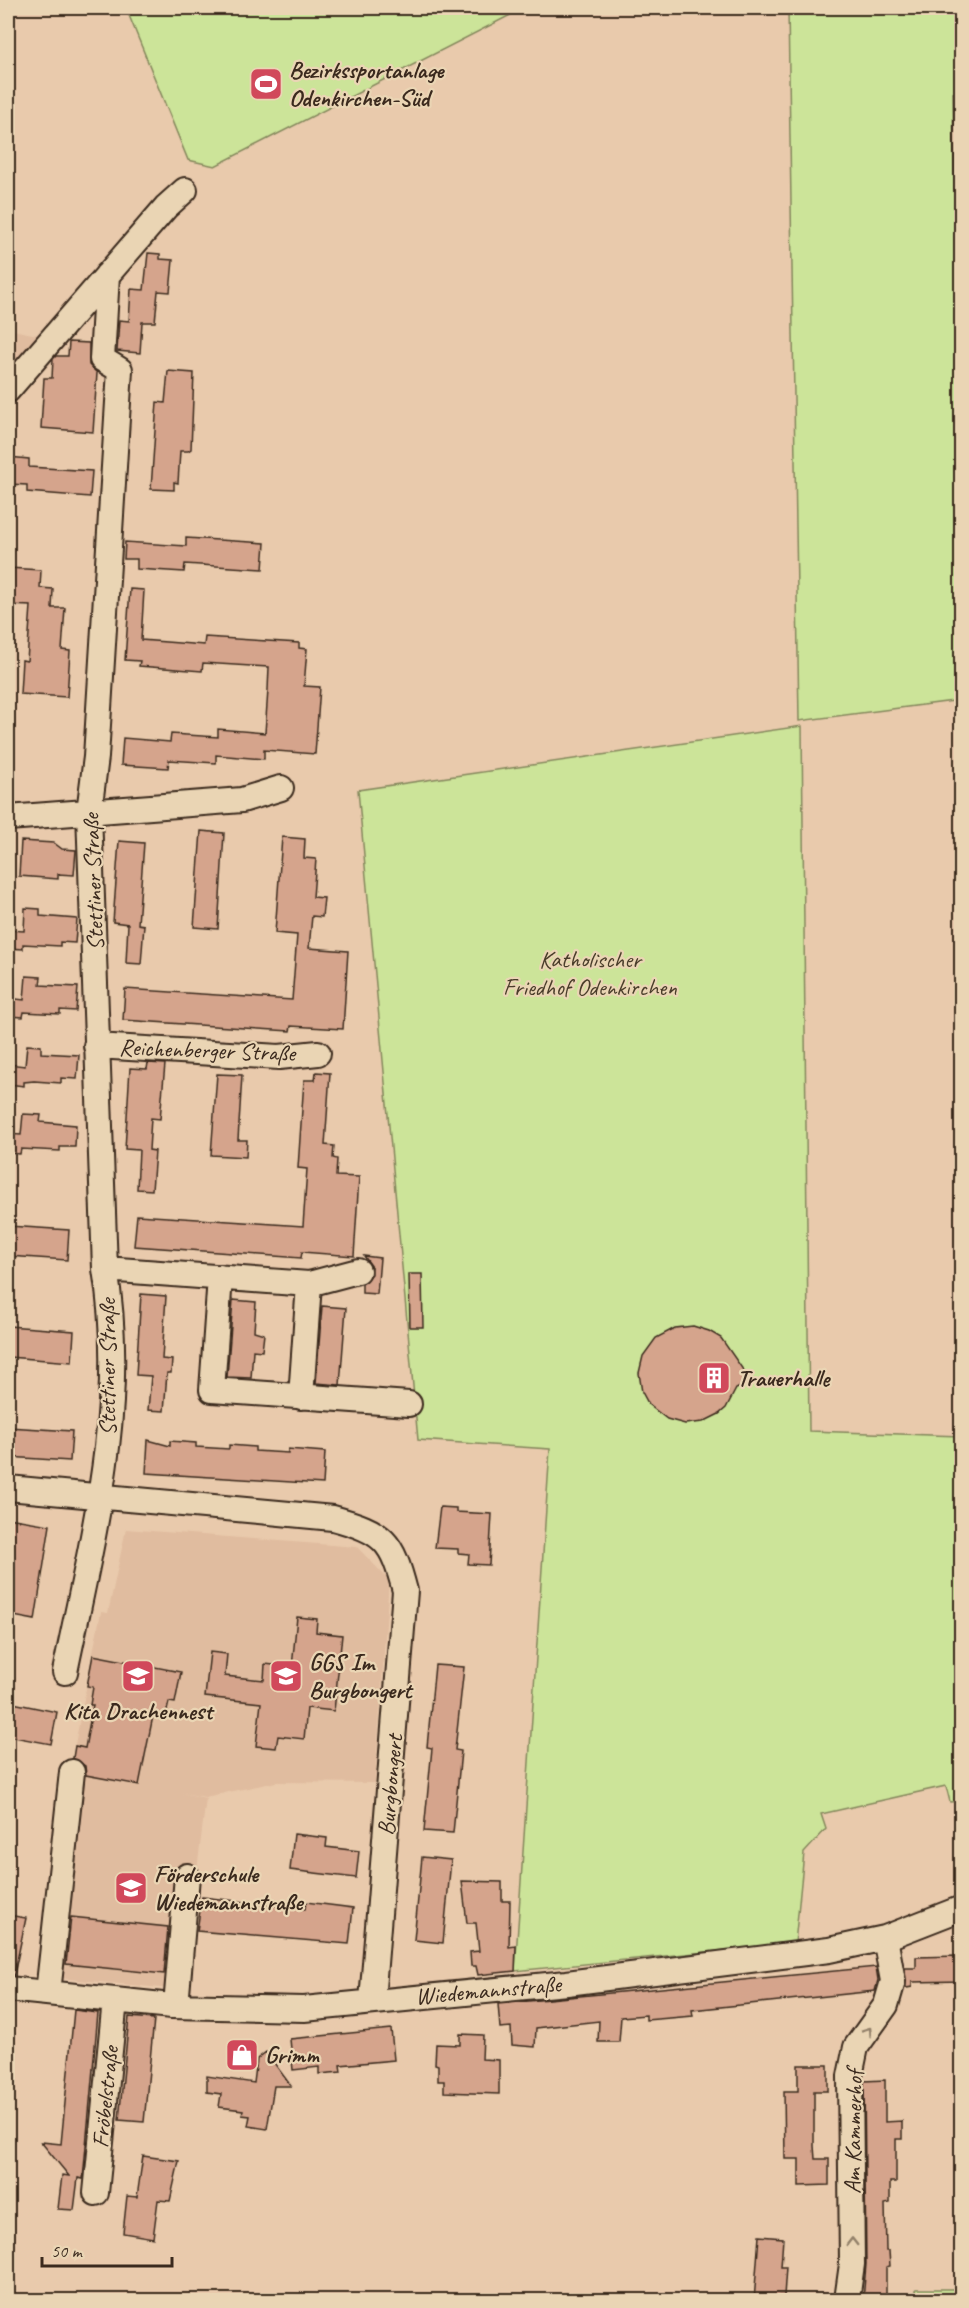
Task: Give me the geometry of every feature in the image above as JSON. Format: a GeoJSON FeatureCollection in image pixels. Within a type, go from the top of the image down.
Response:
{"type":"FeatureCollection","features":[{"type":"Feature","properties":{"kind":"street"},"geometry":{"type":"LineString","coordinates":[[8,390],[184,190]]}},
{"type":"Feature","properties":{"kind":"street","name":"Stettiner Straße"},"geometry":{"type":"LineString","coordinates":[[100,1498],[106,1466],[111,1385],[111,1311],[105,1269],[89,812],[96,757],[120,370],[102,359],[107,275]]}},
{"type":"Feature","properties":{"kind":"street"},"geometry":{"type":"LineString","coordinates":[[8,818],[242,800],[281,788]]}},
{"type":"Feature","properties":{"kind":"street","name":"Reichenberger Straße"},"geometry":{"type":"LineString","coordinates":[[96,1046],[279,1057],[318,1053]]}},
{"type":"Feature","properties":{"kind":"street"},"geometry":{"type":"LineString","coordinates":[[105,1269],[309,1284],[358,1271]]}},
{"type":"Feature","properties":{"kind":"street"},"geometry":{"type":"LineString","coordinates":[[220,1277],[212,1390],[409,1404]]}},
{"type":"Feature","properties":{"kind":"street"},"geometry":{"type":"LineString","coordinates":[[301,1397],[309,1284]]}},
{"type":"Feature","properties":{"kind":"street","name":"Burgbongert"},"geometry":{"type":"LineString","coordinates":[[8,1488],[333,1518],[372,1530],[396,1556],[405,1591],[372,2001]]}},
{"type":"Feature","properties":{"kind":"street"},"geometry":{"type":"LineString","coordinates":[[65,1672],[100,1498]]}},
{"type":"Feature","properties":{"kind":"street"},"geometry":{"type":"LineString","coordinates":[[48,1994],[72,1772]]}},
{"type":"Feature","properties":{"kind":"street"},"geometry":{"type":"LineString","coordinates":[[176,2006],[187,1876]]}},
{"type":"Feature","properties":{"kind":"street","name":"Wiedemannstraße"},"geometry":{"type":"LineString","coordinates":[[8,1989],[176,2006],[304,2008],[590,1980],[830,1950],[885,1938],[962,1908]]}},
{"type":"Feature","properties":{"kind":"street","name":"Am Kammerhof"},"geometry":{"type":"LineString","coordinates":[[847,2301],[852,2264],[850,2076],[856,2047],[886,2005],[894,1981],[885,1938]]}},
{"type":"Feature","properties":{"kind":"street","name":"Fröbelstraße"},"geometry":{"type":"LineString","coordinates":[[96,2193],[115,2000]]}},
{"type":"Feature","properties":{"kind":"shaded area"},"geometry":{"type":"Polygon","coordinates":[[[8,329],[47,337],[8,384],[8,329]]]}},
{"type":"Feature","properties":{"kind":"shaded area","name":"GGS Im Burgbongert"},"geometry":{"type":"Polygon","coordinates":[[[126,1529],[357,1547],[389,1580],[375,1783],[276,1782],[205,1797],[182,1793],[206,1798],[182,1990],[58,1978],[69,1775],[101,1612],[108,1613],[126,1529]]]}},
{"type":"Feature","properties":{"kind":"green space","name":"Bezirkssportanlage Odenkirchen-Süd"},"geometry":{"type":"Polygon","coordinates":[[[126,8],[524,8],[215,166],[188,160],[126,8]]]}},
{"type":"Feature","properties":{"kind":"green space"},"geometry":{"type":"Polygon","coordinates":[[[788,8],[961,8],[961,92],[953,93],[956,264],[962,265],[962,439],[959,440],[961,700],[799,721],[788,8]]]}},
{"type":"Feature","properties":{"kind":"green space","name":"Katholischer Friedhof Odenkirchen"},"geometry":{"type":"Polygon","coordinates":[[[802,726],[809,1431],[961,1436],[962,1801],[950,1802],[946,1786],[821,1814],[826,1829],[804,1853],[795,1943],[515,1971],[550,1449],[418,1440],[358,790],[802,726]]]}},
{"type":"Feature","properties":{"kind":"green space"},"geometry":{"type":"Polygon","coordinates":[[[916,2289],[961,2289],[961,2300],[917,2300],[916,2289]]]}},
{"type":"Feature","properties":{"kind":"building"},"geometry":{"type":"Polygon","coordinates":[[[148,253],[160,254],[160,259],[173,260],[170,292],[158,291],[155,322],[142,322],[140,353],[117,351],[119,320],[129,321],[131,289],[144,290],[148,253]]]}},
{"type":"Feature","properties":{"kind":"building"},"geometry":{"type":"Polygon","coordinates":[[[69,342],[89,343],[89,365],[97,373],[93,432],[41,428],[44,378],[52,378],[53,359],[56,356],[68,356],[69,342]]]}},
{"type":"Feature","properties":{"kind":"building"},"geometry":{"type":"Polygon","coordinates":[[[168,371],[194,373],[191,449],[180,451],[178,483],[174,482],[174,490],[151,489],[157,402],[165,403],[168,371]]]}},
{"type":"Feature","properties":{"kind":"building"},"geometry":{"type":"Polygon","coordinates":[[[8,457],[29,459],[29,467],[92,471],[90,497],[27,492],[27,485],[8,484],[8,457]]]}},
{"type":"Feature","properties":{"kind":"building"},"geometry":{"type":"Polygon","coordinates":[[[186,538],[265,543],[263,569],[185,564],[184,572],[137,569],[137,559],[124,559],[125,542],[186,546],[186,538]]]}},
{"type":"Feature","properties":{"kind":"building"},"geometry":{"type":"Polygon","coordinates":[[[8,568],[41,570],[40,588],[53,589],[52,608],[65,608],[62,650],[70,651],[67,697],[20,694],[22,660],[27,661],[31,606],[8,605],[8,568]]]}},
{"type":"Feature","properties":{"kind":"building"},"geometry":{"type":"Polygon","coordinates":[[[130,589],[144,590],[141,640],[204,645],[205,637],[299,643],[299,648],[307,649],[304,686],[320,687],[315,754],[264,750],[264,759],[216,755],[216,763],[169,760],[168,768],[121,765],[123,738],[170,742],[171,734],[218,737],[218,729],[265,733],[268,690],[269,667],[203,663],[202,671],[139,666],[140,661],[125,660],[130,589]]]}},
{"type":"Feature","properties":{"kind":"building"},"geometry":{"type":"Polygon","coordinates":[[[201,831],[224,833],[218,929],[194,927],[201,831]]]}},
{"type":"Feature","properties":{"kind":"building"},"geometry":{"type":"Polygon","coordinates":[[[282,837],[305,839],[304,858],[316,859],[313,897],[324,898],[322,917],[312,916],[309,948],[348,951],[343,1029],[291,1026],[290,1031],[123,1020],[125,989],[292,1000],[297,935],[275,933],[282,837]]]}},
{"type":"Feature","properties":{"kind":"building"},"geometry":{"type":"Polygon","coordinates":[[[21,841],[54,843],[62,849],[76,850],[74,875],[58,874],[58,879],[19,876],[21,841]]]}},
{"type":"Feature","properties":{"kind":"building"},"geometry":{"type":"Polygon","coordinates":[[[119,841],[144,843],[138,924],[144,925],[141,964],[126,963],[128,924],[113,922],[119,841]]]}},
{"type":"Feature","properties":{"kind":"building"},"geometry":{"type":"Polygon","coordinates":[[[25,908],[40,909],[40,916],[77,919],[75,943],[60,942],[60,946],[23,944],[23,949],[8,948],[8,930],[24,931],[25,908]]]}},
{"type":"Feature","properties":{"kind":"building"},"geometry":{"type":"Polygon","coordinates":[[[26,976],[41,977],[40,985],[78,987],[76,1011],[60,1010],[60,1014],[24,1012],[23,1017],[8,1016],[8,998],[24,1000],[26,976]]]}},
{"type":"Feature","properties":{"kind":"building"},"geometry":{"type":"Polygon","coordinates":[[[27,1045],[41,1046],[41,1053],[79,1055],[77,1079],[61,1078],[61,1083],[24,1082],[24,1086],[8,1084],[8,1064],[25,1066],[27,1045]]]}},
{"type":"Feature","properties":{"kind":"building"},"geometry":{"type":"Polygon","coordinates":[[[148,1063],[165,1064],[160,1119],[151,1118],[149,1150],[155,1151],[152,1190],[137,1189],[139,1150],[125,1149],[130,1068],[147,1069],[148,1063]]]}},
{"type":"Feature","properties":{"kind":"building"},"geometry":{"type":"Polygon","coordinates":[[[316,1072],[330,1073],[325,1145],[334,1146],[333,1158],[337,1159],[336,1176],[359,1177],[354,1256],[302,1252],[301,1258],[134,1246],[137,1215],[303,1226],[307,1169],[298,1168],[304,1080],[315,1080],[316,1072]]]}},
{"type":"Feature","properties":{"kind":"building"},"geometry":{"type":"Polygon","coordinates":[[[217,1074],[242,1075],[238,1140],[247,1140],[246,1157],[211,1155],[217,1074]]]}},
{"type":"Feature","properties":{"kind":"building"},"geometry":{"type":"Polygon","coordinates":[[[23,1114],[41,1115],[40,1122],[76,1125],[75,1147],[60,1147],[60,1151],[21,1149],[20,1154],[8,1153],[8,1134],[21,1135],[23,1114]]]}},
{"type":"Feature","properties":{"kind":"building"},"geometry":{"type":"Polygon","coordinates":[[[8,1226],[69,1230],[67,1260],[8,1256],[8,1226]]]}},
{"type":"Feature","properties":{"kind":"building"},"geometry":{"type":"Polygon","coordinates":[[[364,1256],[380,1258],[377,1294],[362,1293],[362,1284],[372,1274],[372,1267],[364,1256]]]}},
{"type":"Feature","properties":{"kind":"building"},"geometry":{"type":"Polygon","coordinates":[[[409,1274],[422,1274],[423,1327],[410,1327],[409,1274]]]}},
{"type":"Feature","properties":{"kind":"building"},"geometry":{"type":"Polygon","coordinates":[[[141,1294],[166,1296],[162,1359],[172,1360],[171,1373],[167,1373],[164,1411],[148,1410],[151,1376],[136,1375],[141,1294]]]}},
{"type":"Feature","properties":{"kind":"building"},"geometry":{"type":"Polygon","coordinates":[[[233,1300],[256,1302],[254,1331],[264,1334],[262,1351],[253,1350],[251,1378],[227,1377],[233,1300]]]}},
{"type":"Feature","properties":{"kind":"building"},"geometry":{"type":"Polygon","coordinates":[[[322,1306],[346,1308],[340,1385],[316,1383],[322,1306]]]}},
{"type":"Feature","properties":{"kind":"building"},"geometry":{"type":"Polygon","coordinates":[[[8,1326],[74,1331],[72,1362],[8,1357],[8,1326]]]}},
{"type":"Feature","properties":{"kind":"building"},"geometry":{"type":"Polygon","coordinates":[[[693,1326],[721,1338],[748,1377],[744,1385],[736,1389],[726,1408],[719,1414],[703,1422],[685,1424],[667,1419],[649,1405],[642,1392],[639,1373],[643,1356],[656,1338],[675,1328],[693,1326]]]}},
{"type":"Feature","properties":{"kind":"building"},"geometry":{"type":"Polygon","coordinates":[[[8,1427],[72,1431],[70,1461],[8,1457],[8,1427]]]}},
{"type":"Feature","properties":{"kind":"building"},"geometry":{"type":"Polygon","coordinates":[[[148,1440],[170,1446],[170,1441],[196,1443],[196,1447],[229,1449],[229,1445],[255,1447],[255,1451],[288,1453],[288,1449],[325,1452],[323,1484],[146,1473],[148,1440]]]}},
{"type":"Feature","properties":{"kind":"building"},"geometry":{"type":"Polygon","coordinates":[[[440,1507],[456,1508],[456,1512],[492,1514],[489,1565],[468,1564],[469,1554],[458,1553],[458,1549],[435,1548],[440,1507]]]}},
{"type":"Feature","properties":{"kind":"building"},"geometry":{"type":"Polygon","coordinates":[[[8,1518],[50,1525],[35,1620],[8,1615],[8,1518]]]}},
{"type":"Feature","properties":{"kind":"building"},"geometry":{"type":"Polygon","coordinates":[[[297,1617],[317,1619],[316,1632],[342,1635],[334,1711],[307,1708],[304,1739],[278,1736],[276,1748],[256,1746],[261,1703],[205,1697],[210,1652],[227,1654],[225,1676],[264,1680],[265,1664],[292,1667],[297,1617]]]}},
{"type":"Feature","properties":{"kind":"building"},"geometry":{"type":"Polygon","coordinates":[[[93,1655],[181,1672],[175,1703],[169,1702],[165,1719],[153,1716],[139,1785],[86,1775],[85,1766],[73,1758],[75,1746],[85,1748],[93,1705],[90,1705],[93,1687],[87,1686],[93,1655]]]}},
{"type":"Feature","properties":{"kind":"building"},"geometry":{"type":"Polygon","coordinates":[[[435,1665],[464,1667],[455,1750],[461,1751],[453,1833],[424,1831],[432,1748],[427,1747],[435,1665]]]}},
{"type":"Feature","properties":{"kind":"building"},"geometry":{"type":"Polygon","coordinates":[[[8,1702],[57,1712],[51,1744],[8,1736],[8,1702]]]}},
{"type":"Feature","properties":{"kind":"building"},"geometry":{"type":"Polygon","coordinates":[[[294,1834],[327,1838],[326,1847],[359,1851],[356,1878],[290,1870],[294,1834]]]}},
{"type":"Feature","properties":{"kind":"building"},"geometry":{"type":"Polygon","coordinates":[[[422,1857],[451,1860],[443,1943],[414,1940],[422,1857]]]}},
{"type":"Feature","properties":{"kind":"building"},"geometry":{"type":"Polygon","coordinates":[[[462,1881],[502,1882],[502,1901],[510,1901],[509,1947],[516,1946],[515,1971],[478,1975],[476,1966],[471,1966],[470,1952],[479,1951],[476,1923],[467,1923],[462,1881]]]}},
{"type":"Feature","properties":{"kind":"building"},"geometry":{"type":"Polygon","coordinates":[[[202,1897],[305,1909],[306,1902],[353,1908],[349,1944],[197,1931],[202,1897]]]}},
{"type":"Feature","properties":{"kind":"building"},"geometry":{"type":"Polygon","coordinates":[[[8,1915],[26,1918],[14,1975],[8,1975],[8,1915]]]}},
{"type":"Feature","properties":{"kind":"building"},"geometry":{"type":"Polygon","coordinates":[[[71,1917],[168,1927],[164,1974],[66,1964],[71,1917]]]}},
{"type":"Feature","properties":{"kind":"building"},"geometry":{"type":"Polygon","coordinates":[[[960,1956],[962,1981],[912,1982],[912,1987],[906,1988],[905,1968],[916,1968],[916,1957],[960,1956]]]}},
{"type":"Feature","properties":{"kind":"building"},"geometry":{"type":"Polygon","coordinates":[[[876,1967],[878,1980],[875,1991],[692,2010],[693,2016],[646,2020],[646,2015],[621,2017],[619,2042],[598,2042],[599,2021],[536,2028],[535,2047],[512,2045],[511,2027],[500,2028],[498,2004],[876,1967]]]}},
{"type":"Feature","properties":{"kind":"building"},"geometry":{"type":"Polygon","coordinates":[[[74,2010],[98,2013],[83,2179],[78,2178],[74,2210],[58,2209],[62,2175],[69,2176],[41,2142],[61,2144],[74,2010]]]}},
{"type":"Feature","properties":{"kind":"building"},"geometry":{"type":"Polygon","coordinates":[[[129,2017],[154,2019],[144,2122],[119,2120],[129,2017]]]}},
{"type":"Feature","properties":{"kind":"building"},"geometry":{"type":"Polygon","coordinates":[[[391,2029],[394,2060],[340,2065],[341,2072],[319,2074],[319,2067],[293,2070],[290,2039],[391,2029]]]}},
{"type":"Feature","properties":{"kind":"building"},"geometry":{"type":"Polygon","coordinates":[[[460,2034],[483,2035],[482,2059],[499,2060],[499,2094],[444,2092],[444,2081],[438,2081],[438,2065],[435,2064],[436,2044],[460,2045],[460,2034]]]}},
{"type":"Feature","properties":{"kind":"building"},"geometry":{"type":"Polygon","coordinates":[[[266,2052],[291,2086],[274,2086],[267,2129],[248,2126],[250,2116],[242,2115],[243,2110],[219,2107],[221,2094],[207,2092],[207,2076],[254,2083],[257,2059],[266,2052]]]}},
{"type":"Feature","properties":{"kind":"building"},"geometry":{"type":"Polygon","coordinates":[[[798,2065],[828,2065],[828,2091],[814,2091],[814,2146],[815,2159],[829,2159],[829,2185],[799,2186],[799,2159],[785,2159],[784,2091],[798,2091],[798,2065]]]}},
{"type":"Feature","properties":{"kind":"building"},"geometry":{"type":"Polygon","coordinates":[[[885,2080],[885,2122],[902,2121],[902,2139],[896,2139],[896,2182],[890,2182],[890,2203],[885,2204],[886,2251],[889,2251],[890,2266],[886,2267],[886,2301],[863,2301],[866,2264],[864,2081],[885,2080]]]}},
{"type":"Feature","properties":{"kind":"building"},"geometry":{"type":"Polygon","coordinates":[[[143,2156],[179,2161],[170,2201],[158,2200],[153,2238],[123,2233],[127,2196],[137,2197],[143,2156]]]}},
{"type":"Feature","properties":{"kind":"building"},"geometry":{"type":"Polygon","coordinates":[[[759,2236],[783,2238],[781,2267],[786,2267],[784,2296],[779,2296],[779,2301],[754,2301],[759,2236]]]}},
{"type":"Feature","properties":{"kind":"place","name":"Bezirkssportanlage Odenkirchen-Süd"},"geometry":{"type":"Point","coordinates":[266,84]}},
{"type":"Feature","properties":{"kind":"place","name":"Trauerhalle"},"geometry":{"type":"Point","coordinates":[714,1378]}},
{"type":"Feature","properties":{"kind":"place","name":"Kita Drachennest"},"geometry":{"type":"Point","coordinates":[138,1676]}},
{"type":"Feature","properties":{"kind":"place","name":"GGS Im Burgbongert"},"geometry":{"type":"Point","coordinates":[286,1676]}},
{"type":"Feature","properties":{"kind":"place","name":"Förderschule Wiedemannstraße"},"geometry":{"type":"Point","coordinates":[131,1888]}},
{"type":"Feature","properties":{"kind":"place","name":"Grimm"},"geometry":{"type":"Point","coordinates":[242,2055]}}]}
